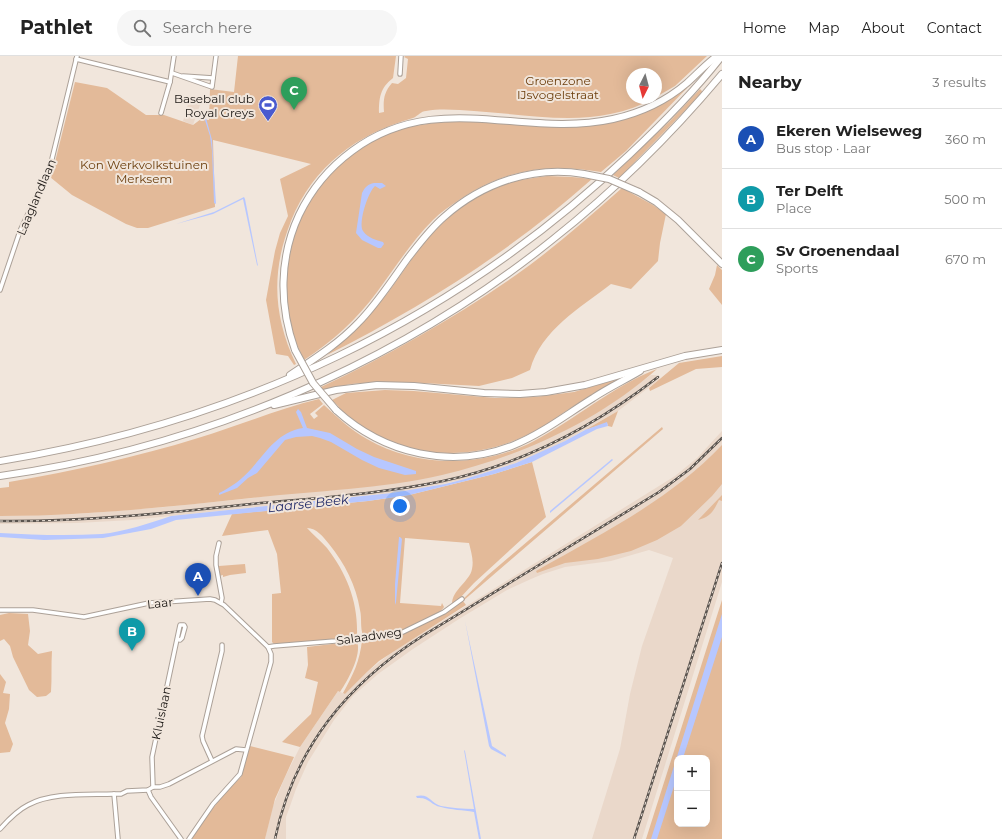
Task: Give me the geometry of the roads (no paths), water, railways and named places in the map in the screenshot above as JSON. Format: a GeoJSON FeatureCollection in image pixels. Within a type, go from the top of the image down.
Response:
{"type":"FeatureCollection","features":[{"type":"Feature","properties":{"kind":"highway"},"geometry":{"type":"LineString","coordinates":[[646,367],[534,435],[506,448],[480,454],[448,457],[404,450],[363,431],[336,410],[313,383],[295,350],[286,320],[284,268],[292,234],[301,212],[318,184],[339,162],[358,147],[376,136],[417,122],[440,119],[474,118],[560,124],[585,124],[614,119],[639,112],[666,98],[686,84],[717,56]]}},
{"type":"Feature","properties":{"kind":"highway"},"geometry":{"type":"LineString","coordinates":[[0,461],[79,446],[145,429],[212,408],[279,383],[321,365],[388,330],[471,280],[567,211],[598,184],[673,112],[695,89],[722,56]]}},
{"type":"Feature","properties":{"kind":"highway"},"geometry":{"type":"LineString","coordinates":[[0,476],[125,451],[183,434],[253,410],[315,384],[382,351],[436,321],[480,293],[551,241],[598,201],[684,117],[722,74]]}},
{"type":"Feature","properties":{"kind":"highway"},"geometry":{"type":"LineString","coordinates":[[279,383],[343,338],[366,314],[427,234],[443,217],[463,201],[493,185],[524,175],[556,172],[584,174],[609,179],[639,192],[656,202],[686,227],[722,264]]}},
{"type":"Feature","properties":{"kind":"highway"},"geometry":{"type":"LineString","coordinates":[[253,410],[336,390],[377,385],[414,386],[484,393],[520,394],[546,392],[585,385],[685,356],[722,350]]}},
{"type":"Feature","properties":{"kind":"street"},"geometry":{"type":"LineString","coordinates":[[161,114],[170,82],[174,56]]}},
{"type":"Feature","properties":{"kind":"street"},"geometry":{"type":"LineString","coordinates":[[172,73],[212,87],[216,56]]}},
{"type":"Feature","properties":{"kind":"street"},"geometry":{"type":"LineString","coordinates":[[400,74],[401,56]]}},
{"type":"Feature","properties":{"kind":"street"},"geometry":{"type":"LineString","coordinates":[[77,58],[170,82]]}},
{"type":"Feature","properties":{"kind":"street","name":"Laaglandlaan"},"geometry":{"type":"LineString","coordinates":[[0,290],[20,230],[50,167],[77,58]]}},
{"type":"Feature","properties":{"kind":"street"},"geometry":{"type":"LineString","coordinates":[[182,76],[213,78]]}},
{"type":"Feature","properties":{"kind":"street"},"geometry":{"type":"LineString","coordinates":[[189,839],[213,804],[240,774],[271,654],[268,648],[221,603],[222,598],[216,556],[219,543]]}},
{"type":"Feature","properties":{"kind":"street","name":"Laar"},"geometry":{"type":"LineString","coordinates":[[0,610],[33,610],[84,616],[136,605],[161,602],[210,599],[221,603]]}},
{"type":"Feature","properties":{"kind":"street","name":"Salaadweg"},"geometry":{"type":"LineString","coordinates":[[268,648],[274,646],[336,641],[403,632],[444,612],[462,599]]}},
{"type":"Feature","properties":{"kind":"street","name":"Kluislaan"},"geometry":{"type":"LineString","coordinates":[[153,787],[152,757],[177,639]]}},
{"type":"Feature","properties":{"kind":"street"},"geometry":{"type":"LineString","coordinates":[[212,761],[202,736],[222,651],[222,645]]}},
{"type":"Feature","properties":{"kind":"street"},"geometry":{"type":"LineString","coordinates":[[0,828],[27,805],[40,800],[57,797],[114,794],[127,791],[148,790],[153,787],[160,787],[169,784],[236,749],[246,750]]}},
{"type":"Feature","properties":{"kind":"street"},"geometry":{"type":"LineString","coordinates":[[148,790],[151,797],[181,839]]}},
{"type":"Feature","properties":{"kind":"street"},"geometry":{"type":"LineString","coordinates":[[114,794],[118,839]]}},
{"type":"Feature","properties":{"kind":"water"},"geometry":{"type":"Polygon","coordinates":[[[204,117],[206,118],[212,140],[216,204],[214,203],[210,136],[204,117]]]}},
{"type":"Feature","properties":{"kind":"water"},"geometry":{"type":"Polygon","coordinates":[[[374,183],[382,183],[386,186],[380,189],[375,186],[369,194],[364,208],[362,227],[363,231],[367,235],[383,242],[384,244],[381,248],[362,240],[356,233],[362,193],[367,186],[374,183]]]}},
{"type":"Feature","properties":{"kind":"water"},"geometry":{"type":"Polygon","coordinates":[[[244,197],[258,266],[243,199],[213,214],[176,224],[214,212],[244,197]]]}},
{"type":"Feature","properties":{"kind":"water"},"geometry":{"type":"Polygon","coordinates":[[[298,409],[301,412],[307,428],[330,433],[357,449],[374,457],[416,471],[416,474],[405,475],[379,468],[331,442],[320,438],[312,436],[296,437],[285,440],[257,473],[248,478],[237,488],[219,495],[219,493],[233,485],[244,476],[280,438],[294,430],[303,428],[296,412],[298,409]]]}},
{"type":"Feature","properties":{"kind":"water","name":"Laarse Beek"},"geometry":{"type":"Polygon","coordinates":[[[607,422],[608,426],[597,429],[532,462],[494,474],[409,495],[368,501],[176,520],[151,529],[103,538],[44,540],[0,537],[0,533],[51,535],[102,534],[128,529],[171,516],[392,493],[445,484],[516,463],[565,441],[585,430],[607,422]]]}},
{"type":"Feature","properties":{"kind":"water"},"geometry":{"type":"Polygon","coordinates":[[[612,459],[613,460],[550,513],[550,511],[612,459]]]}},
{"type":"Feature","properties":{"kind":"water"},"geometry":{"type":"Polygon","coordinates":[[[399,537],[402,539],[395,605],[395,584],[399,537]]]}},
{"type":"Feature","properties":{"kind":"water"},"geometry":{"type":"Polygon","coordinates":[[[722,614],[722,637],[684,755],[678,755],[722,614]]]}},
{"type":"Feature","properties":{"kind":"water"},"geometry":{"type":"Polygon","coordinates":[[[465,621],[492,746],[506,755],[506,757],[491,749],[489,746],[465,621]]]}},
{"type":"Feature","properties":{"kind":"water"},"geometry":{"type":"Polygon","coordinates":[[[464,750],[481,839],[479,839],[474,812],[437,806],[425,799],[417,798],[416,796],[421,795],[427,797],[437,805],[441,806],[474,809],[464,750]]]}},
{"type":"Feature","properties":{"kind":"water"},"geometry":{"type":"Polygon","coordinates":[[[674,766],[674,786],[657,839],[651,839],[674,766]]]}},
{"type":"Feature","properties":{"kind":"railway"},"geometry":{"type":"LineString","coordinates":[[0,521],[63,520],[157,514],[323,498],[443,481],[472,474],[501,464],[529,454],[556,441],[609,412],[658,377]]}},
{"type":"Feature","properties":{"kind":"railway"},"geometry":{"type":"LineString","coordinates":[[275,839],[284,806],[295,776],[310,747],[328,721],[348,697],[371,675],[396,654],[424,635],[659,492],[690,469],[722,438]]}},
{"type":"Feature","properties":{"kind":"railway"},"geometry":{"type":"LineString","coordinates":[[634,839],[722,563]]}},
{"type":"Feature","properties":{"kind":"place","name":"Sv Groenendaal"},"geometry":{"type":"Point","coordinates":[294,110]}},
{"type":"Feature","properties":{"kind":"place","name":"Baseball club Royal Greys"},"geometry":{"type":"Point","coordinates":[268,122]}},
{"type":"Feature","properties":{"kind":"place","name":"Ekeren Wielseweg"},"geometry":{"type":"Point","coordinates":[198,596]}},
{"type":"Feature","properties":{"kind":"place","name":"Ter Delft"},"geometry":{"type":"Point","coordinates":[132,651]}},
{"type":"Feature","properties":{"kind":"park label","name":"Groenzone IJsvogelstraat"},"geometry":{"type":"Point","coordinates":[558,87]}},
{"type":"Feature","properties":{"kind":"park label","name":"Kon Werkvolkstuinen Merksem"},"geometry":{"type":"Point","coordinates":[144,171]}}]}
